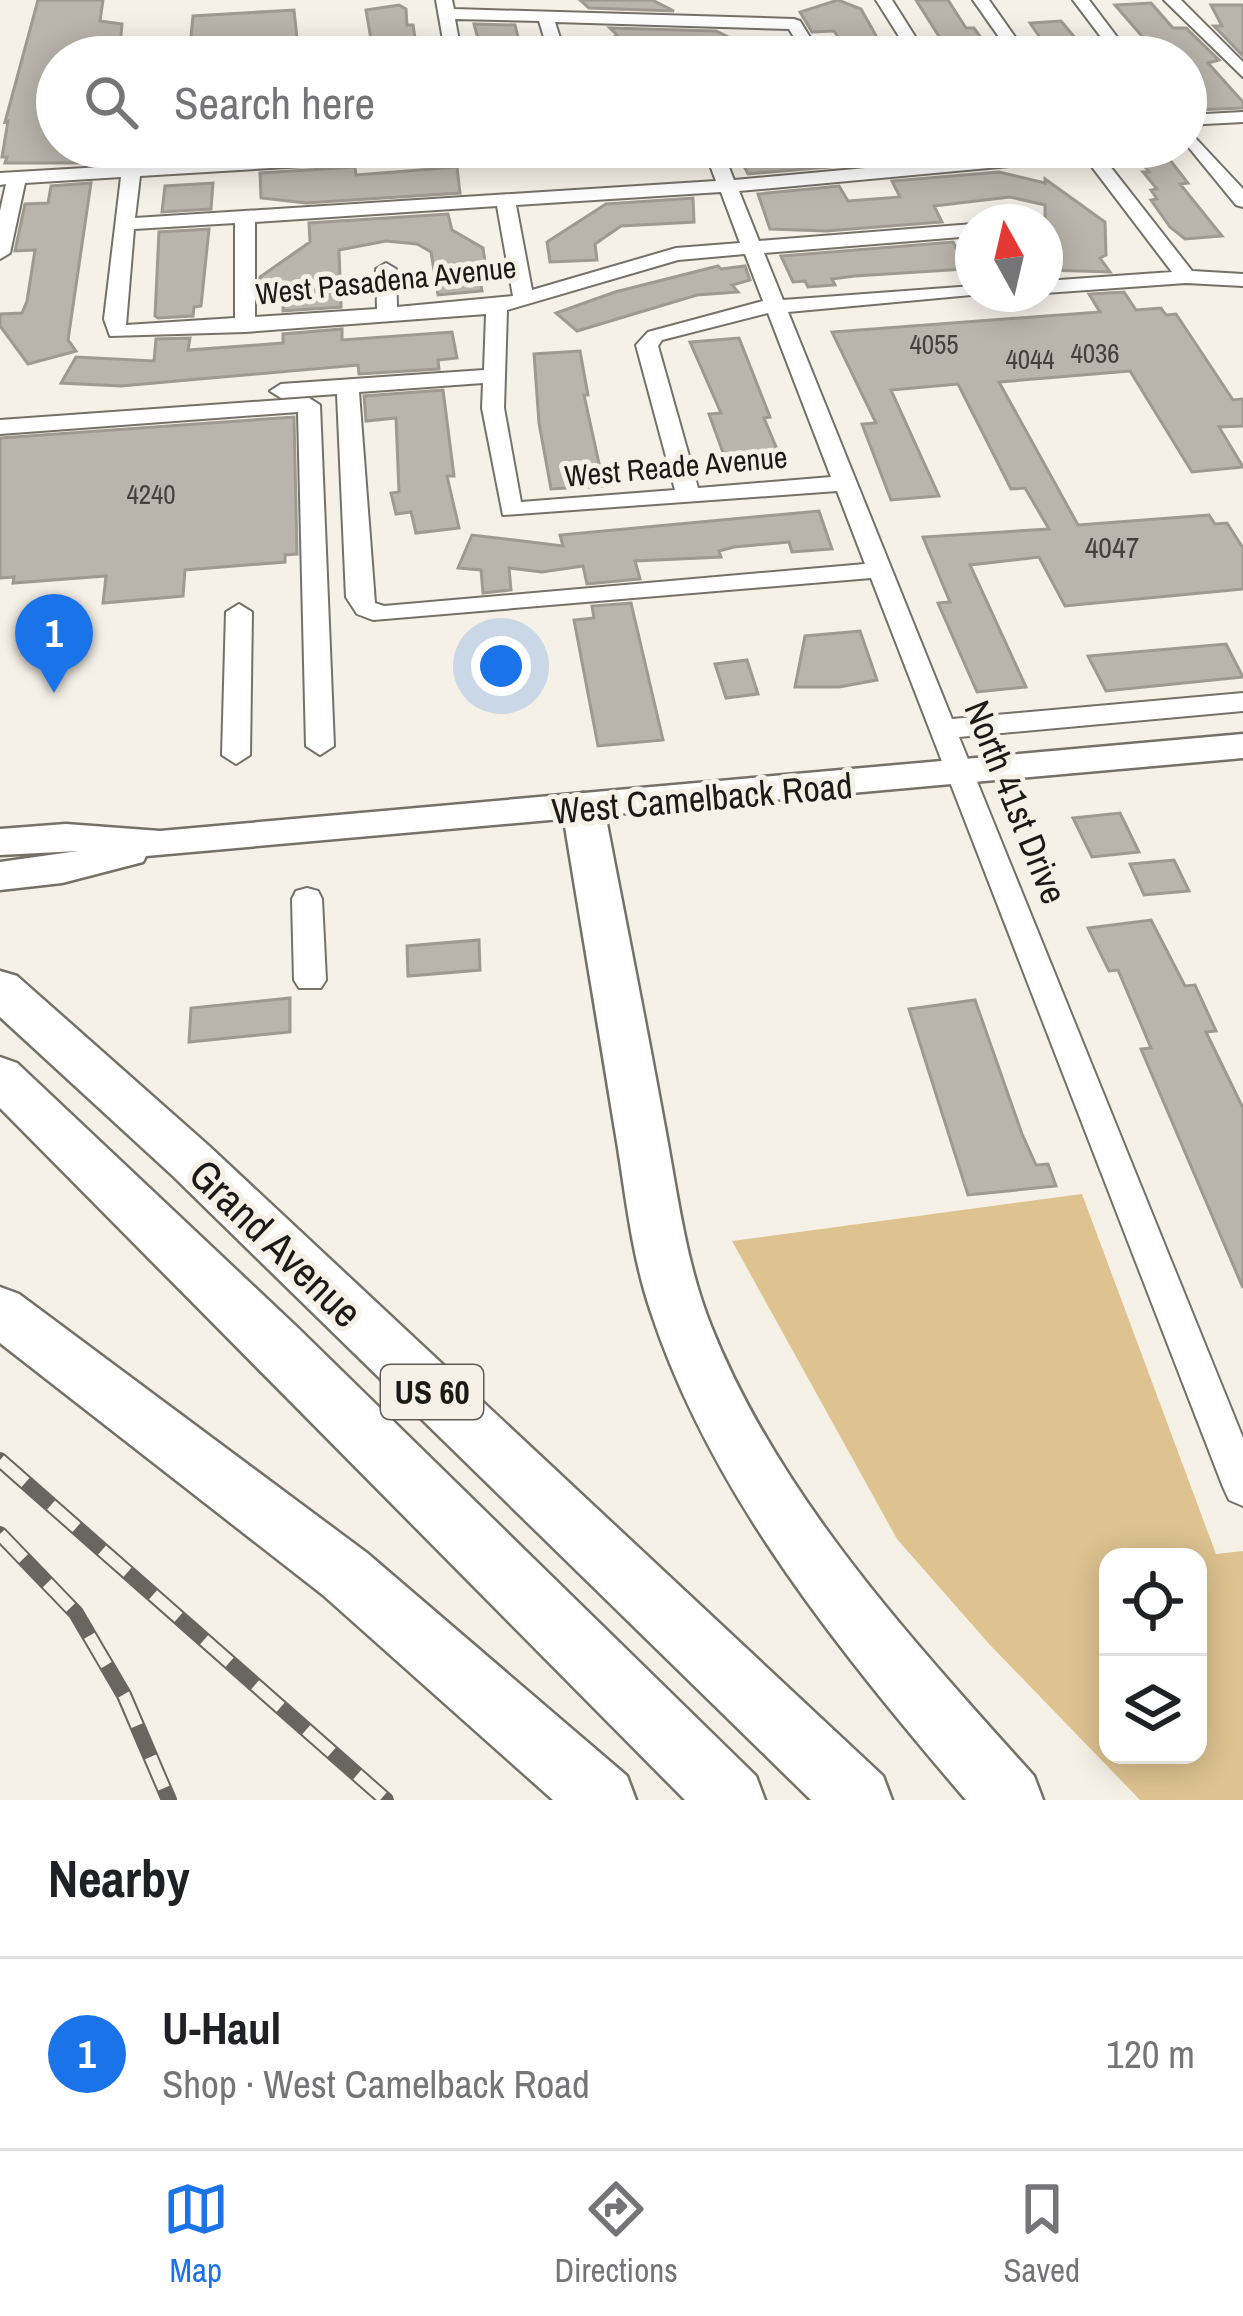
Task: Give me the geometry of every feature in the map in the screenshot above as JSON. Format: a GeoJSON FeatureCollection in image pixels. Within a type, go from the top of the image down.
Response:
{"type":"FeatureCollection","features":[{"type":"Feature","properties":{"kind":"highway"},"geometry":{"type":"LineString","coordinates":[[583,808],[667,1264],[682,1323],[697,1358],[732,1430],[835,1587],[915,1692],[1010,1800]]}},
{"type":"Feature","properties":{"kind":"highway","name":"Grand Avenue"},"geometry":{"type":"LineString","coordinates":[[0,989],[191,1161],[859,1800]]}},
{"type":"Feature","properties":{"kind":"highway","name":"Grand Avenue"},"geometry":{"type":"LineString","coordinates":[[0,1077],[733,1800]]}},
{"type":"Feature","properties":{"kind":"highway"},"geometry":{"type":"LineString","coordinates":[[0,1311],[345,1574],[603,1800]]}},
{"type":"Feature","properties":{"kind":"main road","name":"West Camelback Road"},"geometry":{"type":"LineString","coordinates":[[0,876],[62,869],[160,844],[1243,746]]}},
{"type":"Feature","properties":{"kind":"main road","name":"West Camelback Road"},"geometry":{"type":"LineString","coordinates":[[0,842],[66,836],[160,844]]}},
{"type":"Feature","properties":{"kind":"street"},"geometry":{"type":"LineString","coordinates":[[884,0],[907,36]]}},
{"type":"Feature","properties":{"kind":"street"},"geometry":{"type":"LineString","coordinates":[[981,0],[1007,36]]}},
{"type":"Feature","properties":{"kind":"street"},"geometry":{"type":"LineString","coordinates":[[1081,0],[1108,36]]}},
{"type":"Feature","properties":{"kind":"street"},"geometry":{"type":"LineString","coordinates":[[1172,0],[1243,72]]}},
{"type":"Feature","properties":{"kind":"street"},"geometry":{"type":"LineString","coordinates":[[445,7],[545,16],[794,24],[801,36]]}},
{"type":"Feature","properties":{"kind":"street"},"geometry":{"type":"LineString","coordinates":[[545,16],[551,36]]}},
{"type":"Feature","properties":{"kind":"street"},"geometry":{"type":"LineString","coordinates":[[1207,119],[1243,117]]}},
{"type":"Feature","properties":{"kind":"street"},"geometry":{"type":"LineString","coordinates":[[1207,158],[1243,201]]}},
{"type":"Feature","properties":{"kind":"street"},"geometry":{"type":"LineString","coordinates":[[1216,168],[1243,166]]}},
{"type":"Feature","properties":{"kind":"street"},"geometry":{"type":"LineString","coordinates":[[0,253],[9,178],[177,168]]}},
{"type":"Feature","properties":{"kind":"street","name":"North 41st Drive"},"geometry":{"type":"LineString","coordinates":[[721,168],[1243,1487]]}},
{"type":"Feature","properties":{"kind":"street"},"geometry":{"type":"LineString","coordinates":[[131,171],[125,224],[728,186],[908,168]]}},
{"type":"Feature","properties":{"kind":"street"},"geometry":{"type":"LineString","coordinates":[[1102,168],[1186,278]]}},
{"type":"Feature","properties":{"kind":"street"},"geometry":{"type":"LineString","coordinates":[[506,201],[524,300]]}},
{"type":"Feature","properties":{"kind":"street"},"geometry":{"type":"LineString","coordinates":[[245,216],[245,326]]}},
{"type":"Feature","properties":{"kind":"street","name":"West Pasadena Avenue"},"geometry":{"type":"LineString","coordinates":[[125,224],[114,320],[118,332],[497,307],[649,252],[955,231]]}},
{"type":"Feature","properties":{"kind":"street"},"geometry":{"type":"LineString","coordinates":[[386,269],[387,316]]}},
{"type":"Feature","properties":{"kind":"street"},"geometry":{"type":"LineString","coordinates":[[1063,286],[1186,278],[1243,280]]}},
{"type":"Feature","properties":{"kind":"street"},"geometry":{"type":"LineString","coordinates":[[688,496],[647,345],[655,336],[776,306],[955,293]]}},
{"type":"Feature","properties":{"kind":"street"},"geometry":{"type":"LineString","coordinates":[[0,412],[496,376],[497,307]]}},
{"type":"Feature","properties":{"kind":"street","name":"West Reade Avenue"},"geometry":{"type":"LineString","coordinates":[[496,376],[493,408],[511,509],[847,483]]}},
{"type":"Feature","properties":{"kind":"street"},"geometry":{"type":"LineString","coordinates":[[348,387],[359,597],[366,608],[382,614],[882,570]]}},
{"type":"Feature","properties":{"kind":"street"},"geometry":{"type":"LineString","coordinates":[[0,427],[309,405],[320,746]]}},
{"type":"Feature","properties":{"kind":"street"},"geometry":{"type":"LineString","coordinates":[[236,754],[239,612]]}},
{"type":"Feature","properties":{"kind":"street"},"geometry":{"type":"LineString","coordinates":[[945,729],[1243,702]]}},
{"type":"Feature","properties":{"kind":"street"},"geometry":{"type":"LineString","coordinates":[[307,899],[310,980]]}},
{"type":"Feature","properties":{"kind":"shaded area"},"geometry":{"type":"Polygon","coordinates":[[[1082,1194],[1216,1554],[1243,1551],[1243,1800],[1140,1800],[1105,1764],[1207,1764],[1207,1548],[1099,1548],[1099,1758],[990,1645],[897,1539],[732,1241],[1082,1194]]]}},
{"type":"Feature","properties":{"kind":"building"},"geometry":{"type":"Polygon","coordinates":[[[38,0],[103,0],[100,21],[122,24],[121,36],[36,36],[36,163],[5,163],[5,122],[38,0]]]}},
{"type":"Feature","properties":{"kind":"building"},"geometry":{"type":"Polygon","coordinates":[[[580,0],[652,0],[674,11],[589,8],[580,0]]]}},
{"type":"Feature","properties":{"kind":"building"},"geometry":{"type":"Polygon","coordinates":[[[838,0],[861,9],[876,36],[812,32],[800,12],[838,0]]]}},
{"type":"Feature","properties":{"kind":"building"},"geometry":{"type":"Polygon","coordinates":[[[916,0],[948,0],[966,28],[974,28],[980,36],[939,36],[916,0]]]}},
{"type":"Feature","properties":{"kind":"building"},"geometry":{"type":"Polygon","coordinates":[[[1151,3],[1173,28],[1186,28],[1194,36],[1142,36],[1115,5],[1151,3]]]}},
{"type":"Feature","properties":{"kind":"building"},"geometry":{"type":"Polygon","coordinates":[[[399,5],[406,9],[407,25],[413,25],[415,36],[370,36],[366,10],[399,5]]]}},
{"type":"Feature","properties":{"kind":"building"},"geometry":{"type":"Polygon","coordinates":[[[1211,5],[1243,5],[1243,56],[1214,26],[1222,26],[1211,5]]]}},
{"type":"Feature","properties":{"kind":"building"},"geometry":{"type":"Polygon","coordinates":[[[294,10],[297,36],[191,36],[193,16],[294,10]]]}},
{"type":"Feature","properties":{"kind":"building"},"geometry":{"type":"Polygon","coordinates":[[[1061,21],[1074,36],[1039,36],[1030,23],[1061,21]]]}},
{"type":"Feature","properties":{"kind":"building"},"geometry":{"type":"Polygon","coordinates":[[[474,24],[515,25],[518,36],[477,36],[474,24]]]}},
{"type":"Feature","properties":{"kind":"building"},"geometry":{"type":"Polygon","coordinates":[[[610,28],[716,31],[726,36],[616,36],[610,28]]]}},
{"type":"Feature","properties":{"kind":"building"},"geometry":{"type":"Polygon","coordinates":[[[1207,48],[1219,60],[1208,63],[1243,102],[1243,108],[1207,110],[1207,48]]]}},
{"type":"Feature","properties":{"kind":"building"},"geometry":{"type":"Polygon","coordinates":[[[355,168],[356,175],[457,168],[460,193],[306,203],[261,198],[260,173],[355,168]]]}},
{"type":"Feature","properties":{"kind":"building"},"geometry":{"type":"Polygon","coordinates":[[[745,168],[817,168],[748,174],[745,168]]]}},
{"type":"Feature","properties":{"kind":"building"},"geometry":{"type":"Polygon","coordinates":[[[1146,168],[1176,168],[1188,183],[1180,184],[1222,236],[1185,239],[1170,227],[1151,200],[1157,199],[1151,190],[1157,189],[1143,172],[1149,172],[1146,168]]]}},
{"type":"Feature","properties":{"kind":"building"},"geometry":{"type":"Polygon","coordinates":[[[999,172],[1045,183],[1045,179],[1105,222],[1106,255],[1100,258],[1110,272],[1063,271],[1063,204],[1010,197],[934,206],[942,222],[826,231],[770,229],[758,194],[839,186],[848,201],[900,197],[892,181],[999,172]]]}},
{"type":"Feature","properties":{"kind":"building"},"geometry":{"type":"Polygon","coordinates":[[[91,183],[68,340],[76,351],[28,364],[0,326],[0,314],[22,313],[27,301],[35,250],[15,251],[25,204],[48,203],[51,186],[91,183]]]}},
{"type":"Feature","properties":{"kind":"building"},"geometry":{"type":"Polygon","coordinates":[[[213,183],[211,209],[162,212],[165,186],[213,183]]]}},
{"type":"Feature","properties":{"kind":"building"},"geometry":{"type":"Polygon","coordinates":[[[693,198],[694,222],[621,226],[595,244],[597,260],[550,262],[547,242],[606,204],[693,198]]]}},
{"type":"Feature","properties":{"kind":"building"},"geometry":{"type":"Polygon","coordinates":[[[448,214],[452,230],[483,248],[486,269],[478,270],[482,291],[438,295],[431,252],[417,244],[386,241],[339,250],[341,307],[283,311],[284,283],[260,285],[260,277],[310,242],[309,223],[448,214]]]}},
{"type":"Feature","properties":{"kind":"building"},"geometry":{"type":"Polygon","coordinates":[[[209,229],[201,306],[194,307],[193,316],[158,318],[159,232],[209,229]]]}},
{"type":"Feature","properties":{"kind":"building"},"geometry":{"type":"Polygon","coordinates":[[[953,242],[955,270],[855,276],[832,279],[835,285],[808,287],[805,281],[793,282],[781,256],[953,242]]]}},
{"type":"Feature","properties":{"kind":"building"},"geometry":{"type":"Polygon","coordinates":[[[718,266],[745,266],[750,280],[732,285],[738,292],[697,295],[577,331],[556,313],[615,292],[718,266]]]}},
{"type":"Feature","properties":{"kind":"building"},"geometry":{"type":"Polygon","coordinates":[[[1124,292],[1136,310],[1161,308],[1166,315],[1176,314],[1233,400],[1243,399],[1243,426],[1219,427],[1243,467],[1192,472],[1130,371],[999,382],[1078,525],[1209,515],[1215,524],[1227,523],[1243,548],[1243,589],[1065,606],[1039,557],[970,565],[1026,687],[977,692],[938,603],[950,602],[923,537],[1049,529],[1025,488],[1011,489],[958,384],[891,390],[939,496],[891,500],[862,424],[876,423],[832,332],[1100,312],[1089,294],[1124,292]]]}},
{"type":"Feature","properties":{"kind":"building"},"geometry":{"type":"Polygon","coordinates":[[[342,329],[342,340],[452,332],[457,358],[438,360],[439,369],[359,374],[358,365],[121,386],[61,383],[76,357],[154,361],[156,339],[190,338],[188,350],[283,343],[283,334],[342,329]]]}},
{"type":"Feature","properties":{"kind":"building"},"geometry":{"type":"Polygon","coordinates":[[[739,338],[784,466],[730,472],[709,414],[721,413],[690,342],[739,338]]]}},
{"type":"Feature","properties":{"kind":"building"},"geometry":{"type":"Polygon","coordinates":[[[580,351],[588,395],[584,395],[604,486],[551,489],[539,423],[534,354],[580,351]]]}},
{"type":"Feature","properties":{"kind":"building"},"geometry":{"type":"Polygon","coordinates":[[[443,390],[454,476],[447,476],[459,528],[416,533],[411,512],[396,514],[391,493],[399,492],[396,418],[366,421],[364,396],[443,390]]]}},
{"type":"Feature","properties":{"kind":"building"},"geometry":{"type":"Polygon","coordinates":[[[294,417],[297,554],[285,555],[285,562],[185,570],[183,596],[103,603],[106,576],[13,583],[14,577],[0,578],[0,438],[294,417]]]}},
{"type":"Feature","properties":{"kind":"building"},"geometry":{"type":"Polygon","coordinates":[[[819,511],[832,549],[792,552],[789,542],[734,547],[719,551],[721,557],[635,561],[640,579],[587,584],[583,566],[542,572],[509,568],[511,590],[483,593],[481,570],[458,568],[472,535],[563,546],[560,535],[819,511]]]}},
{"type":"Feature","properties":{"kind":"building"},"geometry":{"type":"Polygon","coordinates":[[[631,603],[663,740],[598,746],[574,620],[594,618],[592,606],[631,603]]]}},
{"type":"Feature","properties":{"kind":"building"},"geometry":{"type":"Polygon","coordinates":[[[860,631],[877,680],[839,687],[795,687],[805,636],[860,631]]]}},
{"type":"Feature","properties":{"kind":"building"},"geometry":{"type":"Polygon","coordinates":[[[1226,644],[1243,677],[1106,691],[1088,656],[1226,644]]]}},
{"type":"Feature","properties":{"kind":"building"},"geometry":{"type":"Polygon","coordinates":[[[747,660],[758,694],[726,698],[715,664],[747,660]]]}},
{"type":"Feature","properties":{"kind":"building"},"geometry":{"type":"Polygon","coordinates":[[[1120,813],[1139,852],[1092,857],[1073,818],[1120,813]]]}},
{"type":"Feature","properties":{"kind":"building"},"geometry":{"type":"Polygon","coordinates":[[[1174,860],[1189,891],[1144,895],[1130,864],[1174,860]]]}},
{"type":"Feature","properties":{"kind":"building"},"geometry":{"type":"Polygon","coordinates":[[[1151,920],[1185,986],[1195,985],[1216,1031],[1206,1032],[1243,1108],[1243,1288],[1141,1049],[1151,1048],[1118,970],[1109,971],[1088,928],[1151,920]]]}},
{"type":"Feature","properties":{"kind":"building"},"geometry":{"type":"Polygon","coordinates":[[[479,940],[480,970],[408,976],[407,946],[479,940]]]}},
{"type":"Feature","properties":{"kind":"building"},"geometry":{"type":"Polygon","coordinates":[[[290,998],[290,1032],[189,1042],[191,1008],[290,998]]]}},
{"type":"Feature","properties":{"kind":"building"},"geometry":{"type":"Polygon","coordinates":[[[975,1000],[1022,1134],[1036,1165],[1048,1164],[1056,1186],[968,1195],[909,1009],[975,1000]]]}},
{"type":"Feature","properties":{"kind":"railway"},"geometry":{"type":"LineString","coordinates":[[0,1460],[386,1800]]}},
{"type":"Feature","properties":{"kind":"railway"},"geometry":{"type":"LineString","coordinates":[[0,1534],[76,1613],[124,1695],[169,1800]]}},
{"type":"Feature","properties":{"kind":"place","name":"U-Haul"},"geometry":{"type":"Point","coordinates":[54,693]}}]}
